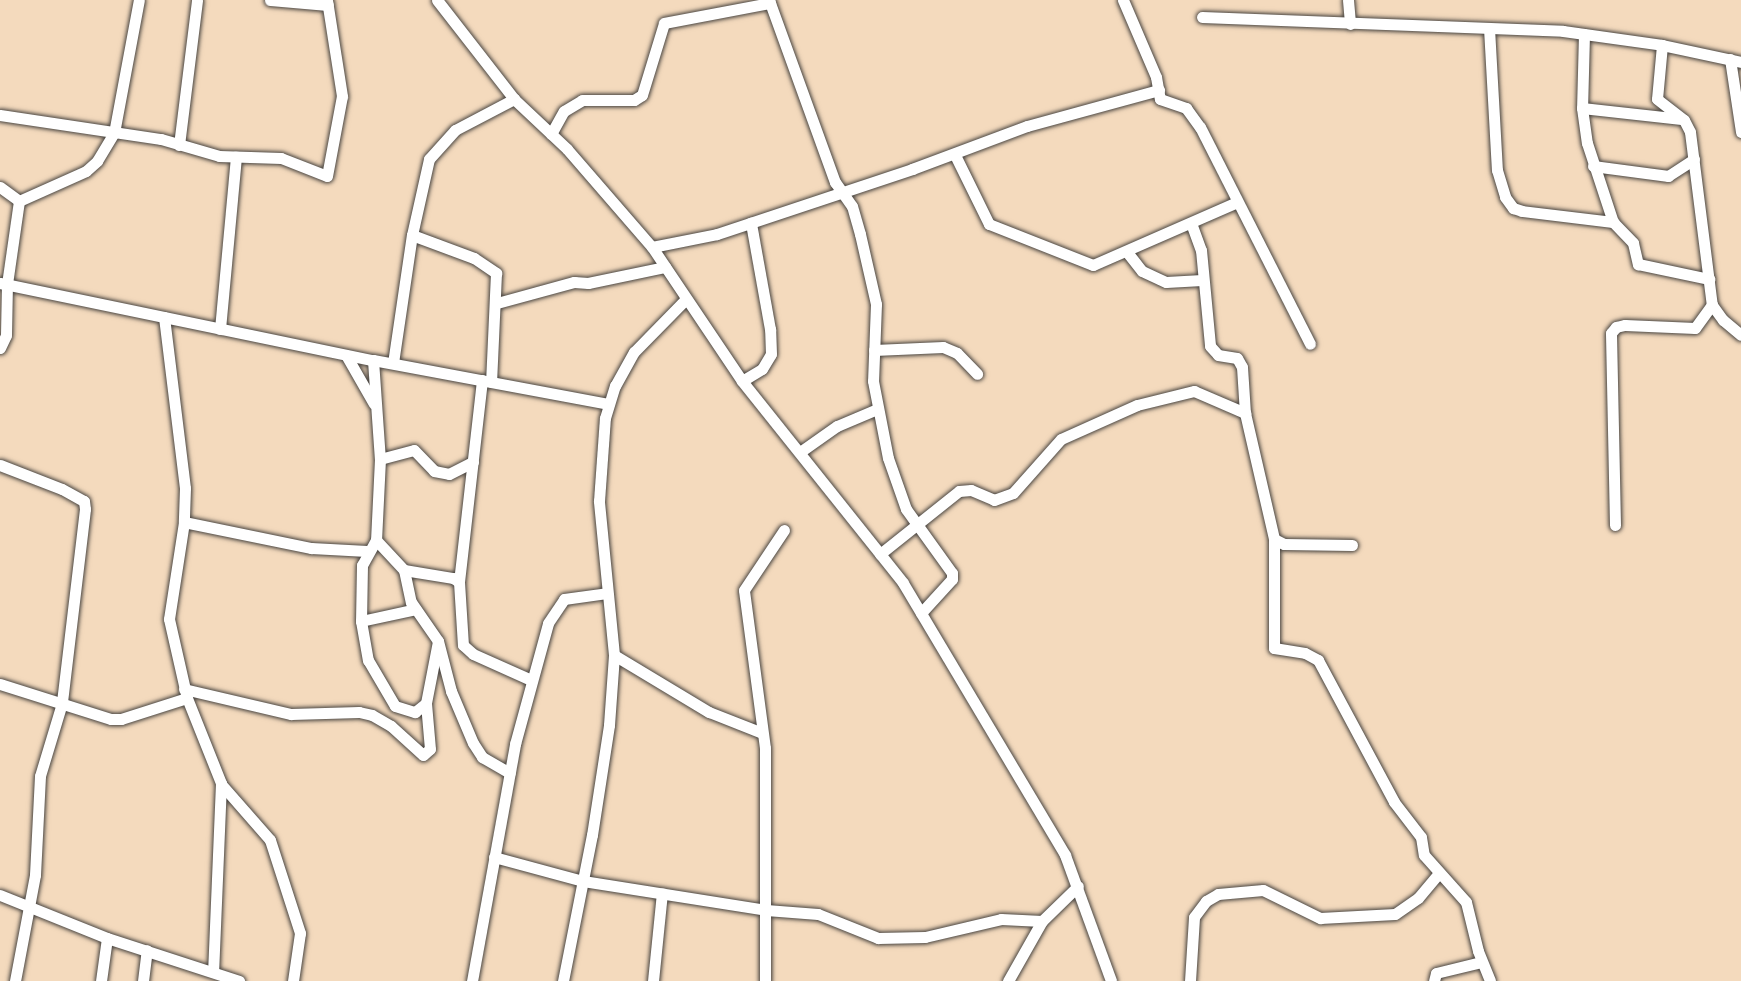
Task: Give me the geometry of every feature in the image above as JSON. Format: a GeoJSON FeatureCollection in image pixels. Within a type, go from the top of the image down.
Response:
{"type":"FeatureCollection","features":[{"type":"Feature","properties":{"kind":"street"},"geometry":{"type":"LineString","coordinates":[[19,201],[86,171],[97,161],[114,133],[139,0]]}},
{"type":"Feature","properties":{"kind":"street"},"geometry":{"type":"LineString","coordinates":[[179,145],[197,0]]}},
{"type":"Feature","properties":{"kind":"street"},"geometry":{"type":"LineString","coordinates":[[0,115],[179,145],[202,153],[281,158],[327,176],[342,96],[327,3],[270,0]]}},
{"type":"Feature","properties":{"kind":"street"},"geometry":{"type":"LineString","coordinates":[[437,0],[514,99],[551,134],[652,247],[742,381],[880,554],[921,613],[1048,823],[1078,886],[1111,981]]}},
{"type":"Feature","properties":{"kind":"street"},"geometry":{"type":"LineString","coordinates":[[1123,0],[1133,16],[1133,28],[1162,101],[1186,108],[1200,127],[1310,344]]}},
{"type":"Feature","properties":{"kind":"street"},"geometry":{"type":"LineString","coordinates":[[1348,0],[1350,24]]}},
{"type":"Feature","properties":{"kind":"street"},"geometry":{"type":"LineString","coordinates":[[551,134],[564,111],[582,100],[634,100],[642,95],[664,23],[769,2],[829,168],[852,206],[874,292],[877,409],[888,458],[906,509],[953,576],[921,613]]}},
{"type":"Feature","properties":{"kind":"street"},"geometry":{"type":"LineString","coordinates":[[1202,17],[1584,34],[1736,60],[1741,132]]}},
{"type":"Feature","properties":{"kind":"street"},"geometry":{"type":"LineString","coordinates":[[1489,28],[1497,170],[1505,197],[1513,208],[1522,211],[1613,222]]}},
{"type":"Feature","properties":{"kind":"street"},"geometry":{"type":"LineString","coordinates":[[1584,34],[1582,108],[1593,166],[1613,222],[1633,243],[1638,264],[1709,279]]}},
{"type":"Feature","properties":{"kind":"street"},"geometry":{"type":"LineString","coordinates":[[1662,45],[1657,99],[1684,120],[1694,159],[1712,305],[1723,320],[1741,335]]}},
{"type":"Feature","properties":{"kind":"street"},"geometry":{"type":"LineString","coordinates":[[652,247],[683,243],[751,223],[955,155],[1027,126],[1159,90]]}},
{"type":"Feature","properties":{"kind":"street"},"geometry":{"type":"LineString","coordinates":[[393,363],[412,235],[426,167],[440,143],[472,120],[514,99]]}},
{"type":"Feature","properties":{"kind":"street"},"geometry":{"type":"LineString","coordinates":[[1582,108],[1684,120]]}},
{"type":"Feature","properties":{"kind":"street"},"geometry":{"type":"LineString","coordinates":[[955,155],[984,218],[998,229],[1093,265],[1237,202]]}},
{"type":"Feature","properties":{"kind":"street"},"geometry":{"type":"LineString","coordinates":[[220,329],[236,157]]}},
{"type":"Feature","properties":{"kind":"street"},"geometry":{"type":"LineString","coordinates":[[1593,166],[1668,176],[1694,159]]}},
{"type":"Feature","properties":{"kind":"street"},"geometry":{"type":"LineString","coordinates":[[0,187],[19,201]]}},
{"type":"Feature","properties":{"kind":"street"},"geometry":{"type":"LineString","coordinates":[[0,348],[6,335],[3,283],[19,201]]}},
{"type":"Feature","properties":{"kind":"street"},"geometry":{"type":"LineString","coordinates":[[742,381],[762,369],[771,354],[770,329],[751,223]]}},
{"type":"Feature","properties":{"kind":"street"},"geometry":{"type":"LineString","coordinates":[[1191,223],[1201,250],[1210,346],[1218,355],[1237,358],[1241,362],[1245,413],[1274,539],[1274,648],[1305,653],[1318,660],[1394,802],[1421,837],[1424,855],[1466,902],[1481,962],[1490,981]]}},
{"type":"Feature","properties":{"kind":"street"},"geometry":{"type":"LineString","coordinates":[[412,235],[491,267],[496,273],[497,303],[459,582],[463,645],[473,654],[531,680]]}},
{"type":"Feature","properties":{"kind":"street"},"geometry":{"type":"LineString","coordinates":[[1127,252],[1142,271],[1166,282],[1202,280]]}},
{"type":"Feature","properties":{"kind":"street"},"geometry":{"type":"LineString","coordinates":[[497,303],[574,282],[588,283],[665,267]]}},
{"type":"Feature","properties":{"kind":"street"},"geometry":{"type":"LineString","coordinates":[[3,283],[346,355],[608,404]]}},
{"type":"Feature","properties":{"kind":"street"},"geometry":{"type":"LineString","coordinates":[[563,981],[609,725],[614,655],[599,501],[608,404],[634,352],[685,300]]}},
{"type":"Feature","properties":{"kind":"street"},"geometry":{"type":"LineString","coordinates":[[1615,525],[1611,333],[1616,327],[1625,325],[1695,328],[1712,305]]}},
{"type":"Feature","properties":{"kind":"street"},"geometry":{"type":"LineString","coordinates":[[164,317],[180,436],[184,522],[169,619],[186,694],[221,783],[270,840],[300,933],[293,981]]}},
{"type":"Feature","properties":{"kind":"street"},"geometry":{"type":"LineString","coordinates":[[874,350],[943,347],[957,353],[977,374]]}},
{"type":"Feature","properties":{"kind":"street"},"geometry":{"type":"LineString","coordinates":[[346,355],[375,404]]}},
{"type":"Feature","properties":{"kind":"street"},"geometry":{"type":"LineString","coordinates":[[373,360],[380,459],[376,540],[367,551],[359,594],[361,621],[368,660],[386,695],[395,706],[405,710],[420,710],[426,703]]}},
{"type":"Feature","properties":{"kind":"street"},"geometry":{"type":"LineString","coordinates":[[880,554],[959,491],[971,490],[994,500],[1013,493],[1061,439],[1137,405],[1194,391],[1245,413]]}},
{"type":"Feature","properties":{"kind":"street"},"geometry":{"type":"LineString","coordinates":[[800,452],[837,426],[877,409]]}},
{"type":"Feature","properties":{"kind":"street"},"geometry":{"type":"LineString","coordinates":[[380,459],[414,450],[434,471],[449,474],[473,462]]}},
{"type":"Feature","properties":{"kind":"street"},"geometry":{"type":"LineString","coordinates":[[0,465],[32,476],[84,501],[62,703],[40,776],[35,875],[15,981]]}},
{"type":"Feature","properties":{"kind":"street"},"geometry":{"type":"LineString","coordinates":[[184,522],[311,548],[367,551]]}},
{"type":"Feature","properties":{"kind":"street"},"geometry":{"type":"LineString","coordinates":[[765,981],[762,733],[744,590],[784,530]]}},
{"type":"Feature","properties":{"kind":"street"},"geometry":{"type":"LineString","coordinates":[[1274,539],[1284,544],[1352,545]]}},
{"type":"Feature","properties":{"kind":"street"},"geometry":{"type":"LineString","coordinates":[[376,540],[404,570],[416,609],[438,641],[451,691],[473,743],[482,757],[510,773]]}},
{"type":"Feature","properties":{"kind":"street"},"geometry":{"type":"LineString","coordinates":[[404,570],[453,578],[459,582]]}},
{"type":"Feature","properties":{"kind":"street"},"geometry":{"type":"LineString","coordinates":[[472,981],[510,773],[531,680],[548,623],[564,599],[607,593]]}},
{"type":"Feature","properties":{"kind":"street"},"geometry":{"type":"LineString","coordinates":[[361,621],[416,609]]}},
{"type":"Feature","properties":{"kind":"street"},"geometry":{"type":"LineString","coordinates":[[0,684],[102,717],[121,719],[186,694],[291,714],[359,712],[372,715],[391,726],[423,755],[430,749],[426,703],[438,641]]}},
{"type":"Feature","properties":{"kind":"street"},"geometry":{"type":"LineString","coordinates":[[614,655],[709,712],[762,733]]}},
{"type":"Feature","properties":{"kind":"street"},"geometry":{"type":"LineString","coordinates":[[201,981],[208,969],[221,783]]}},
{"type":"Feature","properties":{"kind":"street"},"geometry":{"type":"LineString","coordinates":[[494,857],[583,881],[766,910],[825,916],[878,938],[925,937],[1001,919],[1042,921]]}},
{"type":"Feature","properties":{"kind":"street"},"geometry":{"type":"LineString","coordinates":[[1190,981],[1194,917],[1206,901],[1218,894],[1263,890],[1320,918],[1395,914],[1418,898],[1439,873]]}},
{"type":"Feature","properties":{"kind":"street"},"geometry":{"type":"LineString","coordinates":[[1008,981],[1042,921],[1078,886]]}},
{"type":"Feature","properties":{"kind":"street"},"geometry":{"type":"LineString","coordinates":[[653,981],[662,893]]}},
{"type":"Feature","properties":{"kind":"street"},"geometry":{"type":"LineString","coordinates":[[0,895],[107,938],[239,981]]}},
{"type":"Feature","properties":{"kind":"street"},"geometry":{"type":"LineString","coordinates":[[101,981],[107,938]]}},
{"type":"Feature","properties":{"kind":"street"},"geometry":{"type":"LineString","coordinates":[[143,981],[147,950]]}},
{"type":"Feature","properties":{"kind":"street"},"geometry":{"type":"LineString","coordinates":[[1434,981],[1436,973],[1481,962]]}}]}
